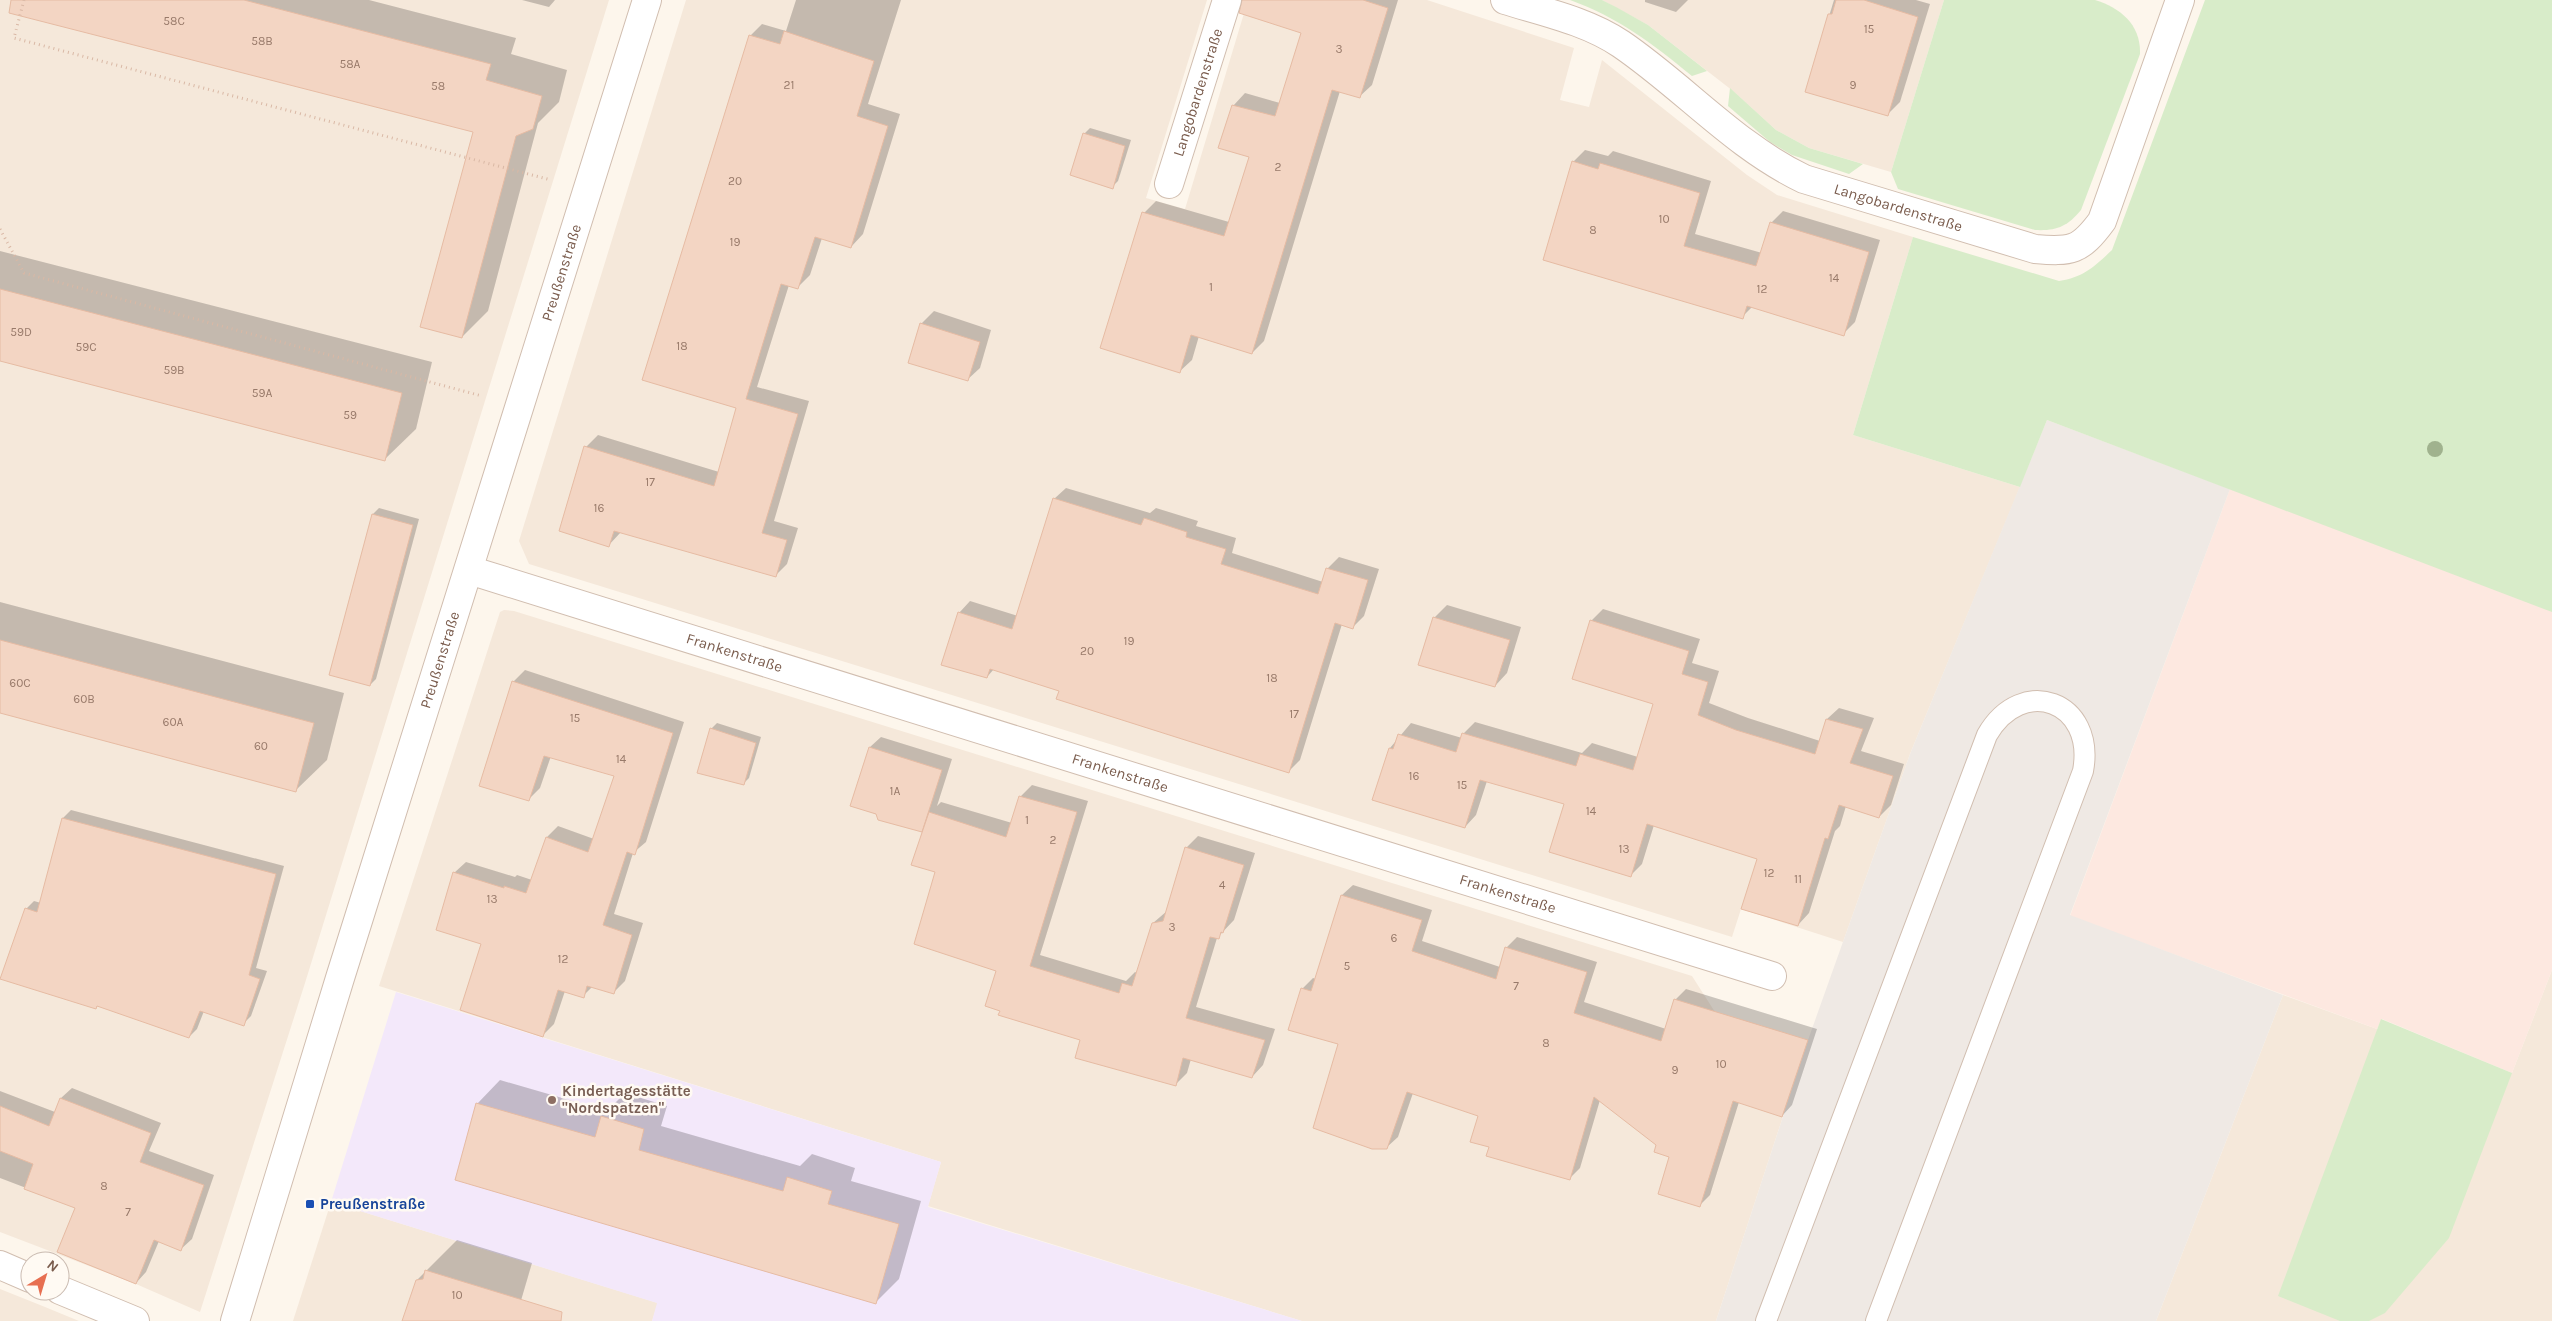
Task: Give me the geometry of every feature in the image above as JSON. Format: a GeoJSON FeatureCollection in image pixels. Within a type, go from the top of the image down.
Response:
{"type":"FeatureCollection","features":[{"type":"Feature","properties":{"kind":"street","name":"Preußenstraße"},"geometry":{"type":"LineString","coordinates":[[235,1321],[340,978],[647,0]]}},
{"type":"Feature","properties":{"kind":"street","name":"Langobardenstraße"},"geometry":{"type":"LineString","coordinates":[[1169,184],[1227,0]]}},
{"type":"Feature","properties":{"kind":"street","name":"Langobardenstraße"},"geometry":{"type":"LineString","coordinates":[[1505,0],[1593,28],[1621,44],[1748,146],[1778,166],[1804,179],[2035,249],[2064,252],[2088,240],[2102,221],[2175,1]]}},
{"type":"Feature","properties":{"kind":"street","name":"Frankenstraße"},"geometry":{"type":"LineString","coordinates":[[469,570],[1772,976]]}},
{"type":"Feature","properties":{"kind":"street"},"geometry":{"type":"LineString","coordinates":[[0,1266],[20,1274]]}},
{"type":"Feature","properties":{"kind":"street"},"geometry":{"type":"LineString","coordinates":[[70,1294],[135,1321]]}},
{"type":"Feature","properties":{"kind":"lane"},"geometry":{"type":"LineString","coordinates":[[1766,1321],[1987,735],[1996,719],[2010,708],[2026,702],[2044,702],[2061,708],[2075,720],[2083,736],[2086,753],[2083,771],[1876,1321]]}},
{"type":"Feature","properties":{"kind":"path"},"geometry":{"type":"LineString","coordinates":[[24,0],[14,38],[588,190]]}},
{"type":"Feature","properties":{"kind":"path"},"geometry":{"type":"LineString","coordinates":[[0,229],[24,273],[520,406]]}},
{"type":"Feature","properties":{"kind":"shaded area"},"geometry":{"type":"Polygon","coordinates":[[[0,0],[609,0],[305,983],[200,1312],[136,1284],[70,1259],[70,1251],[50,1251],[0,1232],[0,0]]]}},
{"type":"Feature","properties":{"kind":"shaded area"},"geometry":{"type":"Polygon","coordinates":[[[686,0],[1207,0],[1146,198],[1185,209],[1248,0],[1427,0],[1574,48],[1560,100],[1589,107],[1602,60],[1747,175],[1777,195],[1913,237],[1853,435],[2020,487],[1910,754],[1843,942],[1741,909],[1732,937],[529,564],[519,541],[686,0]]]}},
{"type":"Feature","properties":{"kind":"shaded area"},"geometry":{"type":"Polygon","coordinates":[[[1602,0],[1944,0],[1891,172],[1809,148],[1776,130],[1733,91],[1648,25],[1602,0]]]}},
{"type":"Feature","properties":{"kind":"shaded area"},"geometry":{"type":"Polygon","coordinates":[[[2047,420],[2230,489],[2070,915],[2283,995],[2156,1321],[1716,1321],[1808,1040],[1910,754],[2047,420]]]}},
{"type":"Feature","properties":{"kind":"shaded area"},"geometry":{"type":"Polygon","coordinates":[[[2230,489],[2552,610],[2552,970],[2512,1073],[2382,1019],[2377,1029],[2070,916],[2230,489]]]}},
{"type":"Feature","properties":{"kind":"shaded area"},"geometry":{"type":"Polygon","coordinates":[[[504,610],[514,611],[1692,976],[1715,1012],[1808,1040],[1716,1321],[1302,1321],[928,1206],[941,1162],[379,986],[500,612],[504,610]]]}},
{"type":"Feature","properties":{"kind":"shaded area"},"geometry":{"type":"Polygon","coordinates":[[[2552,970],[2552,1321],[2156,1321],[2283,995],[2377,1029],[2512,1073],[2552,970]]]}},
{"type":"Feature","properties":{"kind":"shaded area","name":"Kindertagesstätte \"Nordspatzen\""},"geometry":{"type":"Polygon","coordinates":[[[396,992],[941,1162],[928,1207],[1302,1321],[652,1321],[657,1303],[331,1202],[396,992]]]}},
{"type":"Feature","properties":{"kind":"shaded area"},"geometry":{"type":"Polygon","coordinates":[[[331,1202],[658,1303],[652,1321],[293,1321],[331,1202]]]}},
{"type":"Feature","properties":{"kind":"shaded area"},"geometry":{"type":"Polygon","coordinates":[[[0,1289],[20,1297],[20,1301],[30,1301],[79,1321],[0,1321],[0,1289]]]}},
{"type":"Feature","properties":{"kind":"green space"},"geometry":{"type":"Polygon","coordinates":[[[1570,0],[1602,0],[1616,7],[1648,25],[1707,71],[1692,76],[1620,23],[1570,0]]]}},
{"type":"Feature","properties":{"kind":"green space"},"geometry":{"type":"Polygon","coordinates":[[[1944,0],[2095,0],[2121,13],[2133,26],[2137,34],[2140,54],[2081,210],[2061,227],[2049,230],[2035,230],[1898,189],[1891,172],[1944,0]]]}},
{"type":"Feature","properties":{"kind":"green space"},"geometry":{"type":"Polygon","coordinates":[[[2205,0],[2552,0],[2552,612],[2047,420],[2020,487],[1853,435],[1913,237],[2059,281],[2082,274],[2112,250],[2205,0]]]}},
{"type":"Feature","properties":{"kind":"green space"},"geometry":{"type":"Polygon","coordinates":[[[1730,88],[1776,130],[1809,148],[1863,164],[1849,174],[1792,155],[1770,142],[1728,106],[1730,88]]]}},
{"type":"Feature","properties":{"kind":"green space"},"geometry":{"type":"Polygon","coordinates":[[[2381,1019],[2512,1073],[2449,1238],[2385,1313],[2369,1321],[2340,1321],[2278,1296],[2381,1019]]]}},
{"type":"Feature","properties":{"kind":"building"},"geometry":{"type":"Polygon","coordinates":[[[11,0],[244,0],[491,64],[486,80],[542,96],[533,129],[516,136],[462,338],[420,327],[473,132],[9,13],[11,0]]]}},
{"type":"Feature","properties":{"kind":"building"},"geometry":{"type":"Polygon","coordinates":[[[1242,0],[1363,0],[1388,8],[1360,98],[1332,90],[1252,354],[1191,335],[1180,373],[1100,348],[1142,212],[1224,236],[1249,157],[1218,148],[1232,105],[1275,116],[1301,33],[1239,13],[1242,0]]]}},
{"type":"Feature","properties":{"kind":"building"},"geometry":{"type":"Polygon","coordinates":[[[1836,0],[1864,0],[1918,17],[1888,116],[1805,92],[1828,14],[1832,14],[1836,0]]]}},
{"type":"Feature","properties":{"kind":"building"},"geometry":{"type":"Polygon","coordinates":[[[784,31],[874,61],[857,116],[888,126],[851,248],[815,237],[798,289],[781,284],[746,399],[798,414],[762,533],[787,540],[776,577],[614,531],[609,547],[559,531],[584,446],[714,486],[736,408],[642,380],[749,35],[780,44],[784,31]]]}},
{"type":"Feature","properties":{"kind":"building"},"geometry":{"type":"Polygon","coordinates":[[[1083,133],[1125,146],[1113,189],[1070,175],[1083,133]]]}},
{"type":"Feature","properties":{"kind":"building"},"geometry":{"type":"Polygon","coordinates":[[[1572,161],[1598,169],[1600,163],[1700,193],[1684,246],[1756,266],[1770,222],[1869,252],[1844,336],[1747,306],[1743,319],[1543,260],[1572,161]]]}},
{"type":"Feature","properties":{"kind":"building"},"geometry":{"type":"Polygon","coordinates":[[[0,289],[402,393],[385,461],[0,361],[0,289]]]}},
{"type":"Feature","properties":{"kind":"building"},"geometry":{"type":"Polygon","coordinates":[[[920,323],[980,342],[968,381],[908,363],[920,323]]]}},
{"type":"Feature","properties":{"kind":"building"},"geometry":{"type":"Polygon","coordinates":[[[1053,498],[1141,525],[1144,518],[1187,532],[1186,537],[1226,549],[1221,564],[1318,594],[1326,568],[1368,580],[1353,629],[1335,623],[1289,773],[1056,699],[1059,691],[990,669],[987,678],[941,665],[958,612],[1012,629],[1053,498]]]}},
{"type":"Feature","properties":{"kind":"building"},"geometry":{"type":"Polygon","coordinates":[[[372,514],[413,525],[370,686],[329,675],[372,514]]]}},
{"type":"Feature","properties":{"kind":"building"},"geometry":{"type":"Polygon","coordinates":[[[1433,617],[1510,640],[1495,687],[1418,665],[1433,617]]]}},
{"type":"Feature","properties":{"kind":"building"},"geometry":{"type":"Polygon","coordinates":[[[1590,620],[1689,651],[1682,674],[1708,682],[1698,715],[1736,730],[1815,754],[1826,719],[1863,729],[1850,763],[1893,776],[1879,818],[1839,805],[1828,839],[1825,838],[1798,926],[1741,909],[1757,859],[1647,824],[1631,877],[1549,852],[1564,804],[1480,780],[1465,828],[1372,800],[1389,748],[1393,749],[1398,734],[1456,752],[1462,733],[1576,766],[1580,754],[1633,770],[1653,704],[1572,679],[1590,620]]]}},
{"type":"Feature","properties":{"kind":"building"},"geometry":{"type":"Polygon","coordinates":[[[0,640],[314,723],[296,792],[0,713],[0,640]]]}},
{"type":"Feature","properties":{"kind":"building"},"geometry":{"type":"Polygon","coordinates":[[[512,681],[673,733],[635,855],[627,852],[603,925],[632,935],[614,994],[587,986],[584,998],[558,990],[543,1037],[460,1010],[481,944],[436,930],[453,872],[526,893],[546,837],[588,852],[614,776],[544,756],[529,801],[479,786],[512,681]]]}},
{"type":"Feature","properties":{"kind":"building"},"geometry":{"type":"Polygon","coordinates":[[[710,728],[756,743],[744,785],[697,773],[710,728]]]}},
{"type":"Feature","properties":{"kind":"building"},"geometry":{"type":"Polygon","coordinates":[[[869,747],[942,770],[922,832],[878,820],[876,814],[850,806],[869,747]]]}},
{"type":"Feature","properties":{"kind":"building"},"geometry":{"type":"Polygon","coordinates":[[[1019,796],[1077,812],[1030,966],[1119,993],[1122,983],[1132,986],[1152,923],[1163,921],[1185,847],[1244,865],[1223,933],[1221,932],[1219,939],[1210,937],[1186,1018],[1265,1040],[1252,1078],[1183,1058],[1176,1086],[1075,1058],[1080,1040],[998,1015],[1000,1011],[985,1006],[996,971],[914,944],[935,872],[911,865],[929,812],[1006,837],[1019,796]]]}},
{"type":"Feature","properties":{"kind":"building"},"geometry":{"type":"Polygon","coordinates":[[[62,818],[276,874],[249,975],[260,979],[244,1026],[200,1011],[189,1038],[97,1006],[96,1009],[0,979],[25,908],[37,912],[62,818]]]}},
{"type":"Feature","properties":{"kind":"building"},"geometry":{"type":"Polygon","coordinates":[[[1341,895],[1422,920],[1412,951],[1496,979],[1505,947],[1587,972],[1574,1013],[1661,1041],[1674,999],[1808,1040],[1782,1117],[1733,1101],[1700,1207],[1658,1194],[1669,1157],[1654,1152],[1656,1145],[1594,1097],[1570,1180],[1486,1156],[1489,1147],[1470,1142],[1478,1116],[1407,1092],[1387,1149],[1372,1149],[1313,1128],[1338,1044],[1288,1030],[1301,988],[1311,991],[1341,895]]]}},
{"type":"Feature","properties":{"kind":"building"},"geometry":{"type":"Polygon","coordinates":[[[60,1098],[151,1133],[140,1162],[204,1185],[181,1251],[154,1240],[136,1284],[70,1257],[70,1251],[57,1251],[75,1208],[24,1189],[33,1164],[0,1151],[0,1106],[49,1126],[60,1098]]]}},
{"type":"Feature","properties":{"kind":"building"},"geometry":{"type":"Polygon","coordinates":[[[476,1103],[595,1137],[601,1116],[644,1129],[639,1150],[783,1191],[787,1177],[832,1191],[828,1204],[899,1224],[876,1304],[455,1180],[476,1103]]]}},
{"type":"Feature","properties":{"kind":"building"},"geometry":{"type":"Polygon","coordinates":[[[425,1270],[562,1312],[561,1321],[402,1321],[416,1280],[423,1279],[425,1270]]]}},
{"type":"Feature","properties":{"kind":"place","name":"Kindertagesstätte \"Nordspatzen\""},"geometry":{"type":"Point","coordinates":[552,1100]}},
{"type":"Feature","properties":{"kind":"place","name":"Preußenstraße"},"geometry":{"type":"Point","coordinates":[310,1204]}}]}
